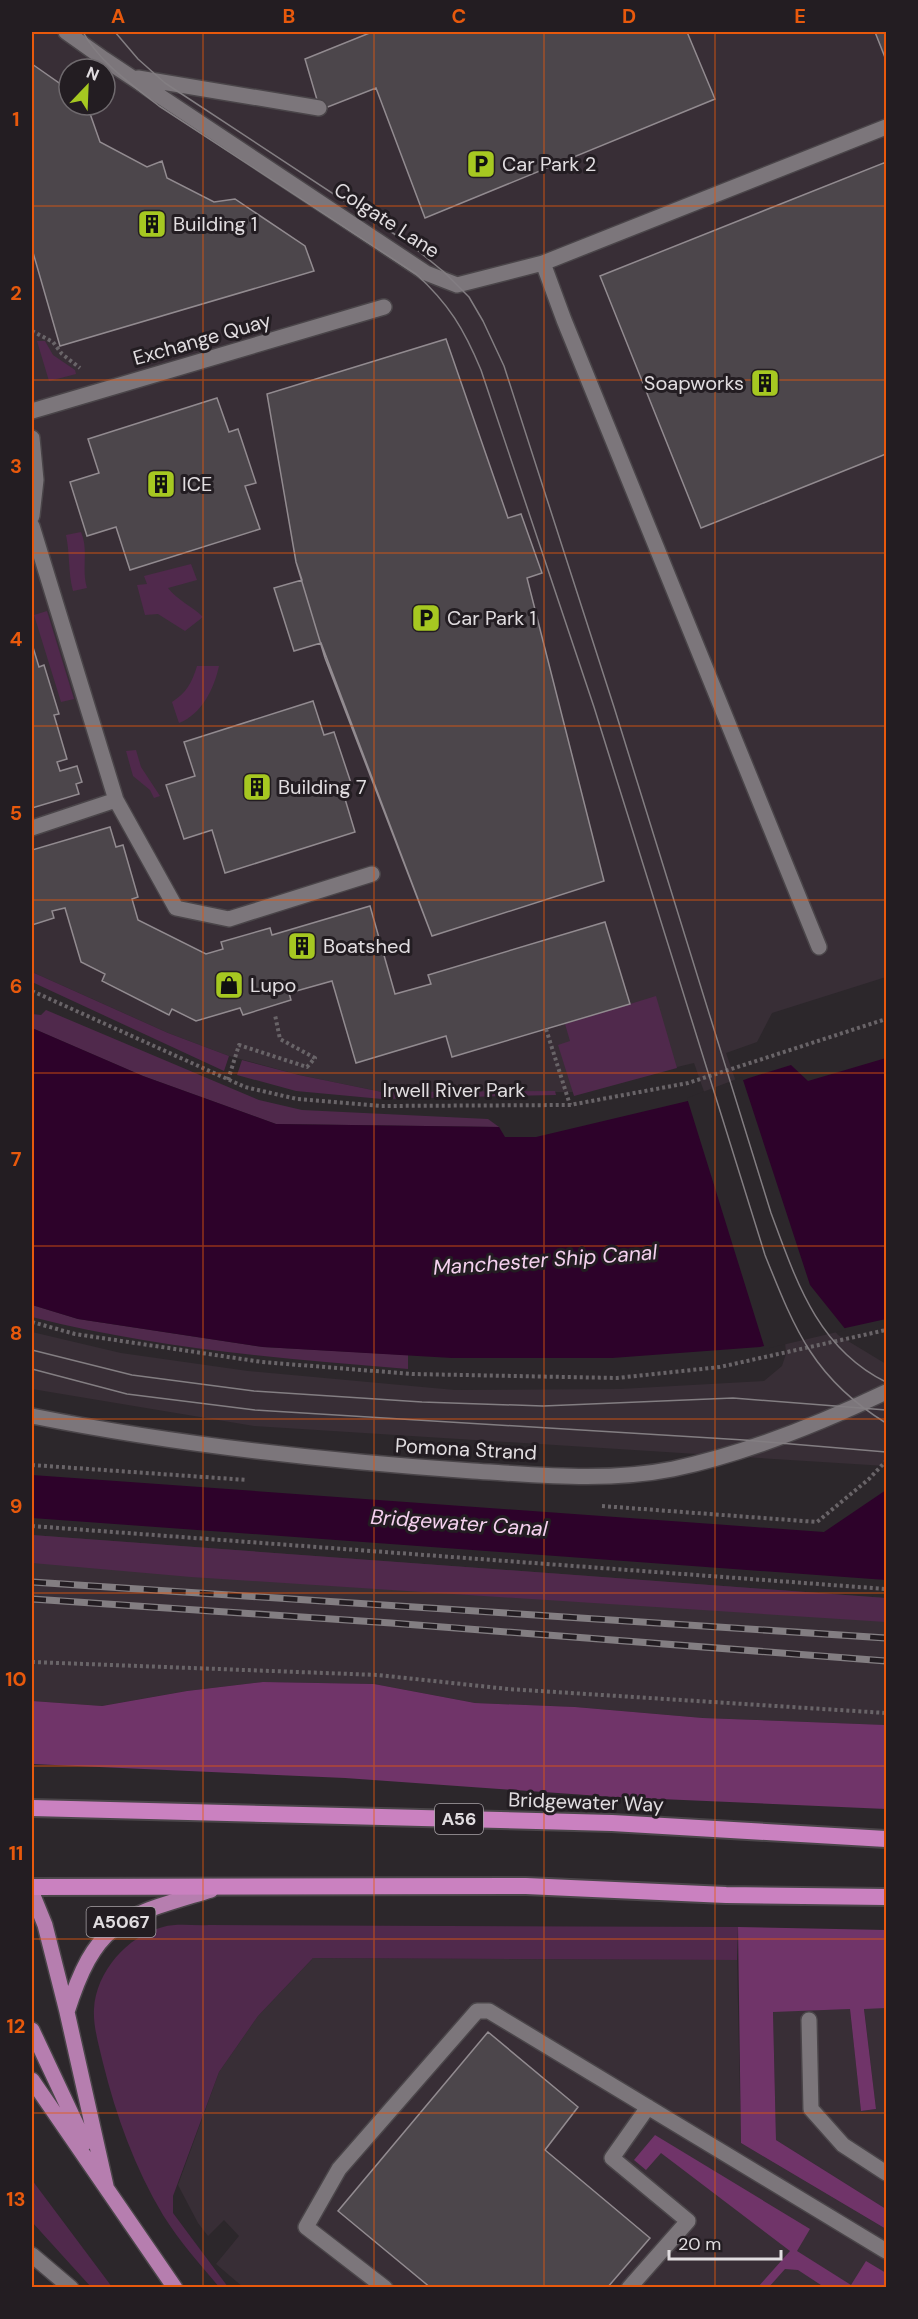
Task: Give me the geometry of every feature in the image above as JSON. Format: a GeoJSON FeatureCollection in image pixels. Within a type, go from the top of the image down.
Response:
{"type":"FeatureCollection","features":[{"type":"Feature","properties":{"kind":"highway","name":"Bridgewater Way"},"geometry":{"type":"LineString","coordinates":[[32,1808],[600,1823],[886,1839]]}},
{"type":"Feature","properties":{"kind":"highway"},"geometry":{"type":"LineString","coordinates":[[32,1887],[526,1886],[726,1895],[886,1897]]}},
{"type":"Feature","properties":{"kind":"main road","name":"A5067"},"geometry":{"type":"LineString","coordinates":[[67,2012],[91,1954],[99,1941],[116,1925],[144,1911],[223,1886]]}},
{"type":"Feature","properties":{"kind":"main road"},"geometry":{"type":"LineString","coordinates":[[32,1893],[45,1925],[67,2012],[106,2186]]}},
{"type":"Feature","properties":{"kind":"main road"},"geometry":{"type":"LineString","coordinates":[[32,2030],[106,2186]]}},
{"type":"Feature","properties":{"kind":"main road"},"geometry":{"type":"LineString","coordinates":[[32,2080],[175,2288]]}},
{"type":"Feature","properties":{"kind":"street","name":"Colgate Lane"},"geometry":{"type":"LineString","coordinates":[[66,32],[426,273],[458,285],[543,263],[886,127]]}},
{"type":"Feature","properties":{"kind":"street"},"geometry":{"type":"LineString","coordinates":[[131,77],[319,108]]}},
{"type":"Feature","properties":{"kind":"street"},"geometry":{"type":"LineString","coordinates":[[543,263],[564,320],[819,947]]}},
{"type":"Feature","properties":{"kind":"street","name":"Exchange Quay"},"geometry":{"type":"LineString","coordinates":[[32,411],[384,307]]}},
{"type":"Feature","properties":{"kind":"street"},"geometry":{"type":"LineString","coordinates":[[32,438],[36,480],[32,516]]}},
{"type":"Feature","properties":{"kind":"street"},"geometry":{"type":"LineString","coordinates":[[32,526],[117,800],[176,908],[229,919],[372,874]]}},
{"type":"Feature","properties":{"kind":"street"},"geometry":{"type":"LineString","coordinates":[[32,828],[117,800]]}},
{"type":"Feature","properties":{"kind":"street","name":"Pomona Strand"},"geometry":{"type":"LineString","coordinates":[[32,1416],[230,1449],[394,1466],[589,1476],[640,1474],[700,1462],[758,1445],[886,1392]]}},
{"type":"Feature","properties":{"kind":"street"},"geometry":{"type":"LineString","coordinates":[[385,2288],[306,2227],[339,2169],[477,2011],[489,2011],[886,2251]]}},
{"type":"Feature","properties":{"kind":"street"},"geometry":{"type":"LineString","coordinates":[[809,2020],[811,2109],[843,2145],[886,2173]]}},
{"type":"Feature","properties":{"kind":"street"},"geometry":{"type":"LineString","coordinates":[[629,2288],[688,2221],[612,2158],[648,2107]]}},
{"type":"Feature","properties":{"kind":"street"},"geometry":{"type":"LineString","coordinates":[[32,2255],[71,2288]]}},
{"type":"Feature","properties":{"kind":"path"},"geometry":{"type":"LineString","coordinates":[[32,331],[53,342],[62,354],[79,365],[83,373]]}},
{"type":"Feature","properties":{"kind":"path","name":"Irwell River Park"},"geometry":{"type":"LineString","coordinates":[[32,991],[245,1087],[297,1100],[381,1106],[570,1104],[688,1083],[886,1019]]}},
{"type":"Feature","properties":{"kind":"path"},"geometry":{"type":"LineString","coordinates":[[228,1080],[239,1045],[307,1067],[315,1058],[280,1039],[274,1015]]}},
{"type":"Feature","properties":{"kind":"path"},"geometry":{"type":"LineString","coordinates":[[546,1029],[570,1104]]}},
{"type":"Feature","properties":{"kind":"path"},"geometry":{"type":"LineString","coordinates":[[32,1322],[75,1334],[262,1362],[411,1374],[617,1378],[720,1367],[886,1330]]}},
{"type":"Feature","properties":{"kind":"path"},"geometry":{"type":"LineString","coordinates":[[32,1526],[886,1589]]}},
{"type":"Feature","properties":{"kind":"path"},"geometry":{"type":"LineString","coordinates":[[32,1662],[378,1675],[508,1689],[886,1713]]}},
{"type":"Feature","properties":{"kind":"shaded area"},"geometry":{"type":"Polygon","coordinates":[[[32,32],[886,32],[886,977],[772,1013],[757,1042],[726,1053],[781,1212],[825,1319],[838,1335],[886,1364],[886,1466],[254,1426],[32,1389],[32,1332],[121,1353],[248,1371],[455,1390],[620,1389],[764,1381],[782,1366],[786,1354],[783,1317],[694,1063],[572,1092],[382,1092],[299,1075],[229,1056],[168,1033],[32,972],[32,32]]]}},
{"type":"Feature","properties":{"kind":"shaded area"},"geometry":{"type":"Polygon","coordinates":[[[37,341],[45,341],[53,355],[75,370],[76,374],[49,381],[37,341]]]}},
{"type":"Feature","properties":{"kind":"shaded area"},"geometry":{"type":"Polygon","coordinates":[[[81,532],[87,588],[73,591],[66,535],[81,532]]]}},
{"type":"Feature","properties":{"kind":"shaded area"},"geometry":{"type":"Polygon","coordinates":[[[191,564],[197,580],[168,588],[203,617],[185,631],[158,614],[145,615],[137,585],[147,584],[144,576],[191,564]]]}},
{"type":"Feature","properties":{"kind":"shaded area"},"geometry":{"type":"Polygon","coordinates":[[[47,611],[74,699],[61,702],[34,615],[47,611]]]}},
{"type":"Feature","properties":{"kind":"shaded area"},"geometry":{"type":"Polygon","coordinates":[[[197,666],[219,666],[206,700],[194,714],[179,723],[172,702],[188,687],[197,666]]]}},
{"type":"Feature","properties":{"kind":"shaded area"},"geometry":{"type":"Polygon","coordinates":[[[136,750],[141,767],[160,796],[154,798],[150,790],[133,776],[126,751],[136,750]]]}},
{"type":"Feature","properties":{"kind":"shaded area"},"geometry":{"type":"Polygon","coordinates":[[[32,972],[168,1033],[229,1056],[224,1071],[32,982],[32,972]]]}},
{"type":"Feature","properties":{"kind":"shaded area"},"geometry":{"type":"Polygon","coordinates":[[[656,996],[677,1068],[574,1096],[558,1045],[570,1041],[565,1024],[656,996]]]}},
{"type":"Feature","properties":{"kind":"shaded area"},"geometry":{"type":"Polygon","coordinates":[[[46,1010],[259,1100],[302,1110],[488,1119],[499,1127],[276,1124],[143,1076],[32,1028],[32,1014],[41,1015],[46,1010]]]}},
{"type":"Feature","properties":{"kind":"shaded area"},"geometry":{"type":"Polygon","coordinates":[[[242,1060],[299,1075],[382,1092],[555,1091],[556,1095],[382,1099],[296,1091],[237,1075],[242,1060]]]}},
{"type":"Feature","properties":{"kind":"shaded area"},"geometry":{"type":"Polygon","coordinates":[[[32,1305],[78,1319],[263,1347],[408,1355],[408,1369],[218,1351],[124,1337],[32,1317],[32,1305]]]}},
{"type":"Feature","properties":{"kind":"shaded area"},"geometry":{"type":"Polygon","coordinates":[[[32,1535],[886,1598],[886,1725],[703,1718],[575,1707],[475,1703],[374,1684],[263,1682],[187,1691],[102,1706],[32,1701],[32,1535]]]}},
{"type":"Feature","properties":{"kind":"shaded area"},"geometry":{"type":"Polygon","coordinates":[[[32,1535],[886,1598],[886,1622],[191,1577],[32,1563],[32,1535]]]}},
{"type":"Feature","properties":{"kind":"shaded area"},"geometry":{"type":"Polygon","coordinates":[[[263,1682],[374,1684],[475,1703],[575,1707],[703,1718],[886,1725],[886,1809],[614,1797],[345,1778],[32,1764],[32,1701],[102,1706],[187,1691],[263,1682]]]}},
{"type":"Feature","properties":{"kind":"shaded area"},"geometry":{"type":"Polygon","coordinates":[[[168,1926],[738,1927],[737,1960],[313,1958],[258,2016],[219,2072],[173,2196],[173,2213],[228,2287],[219,2287],[169,2225],[153,2197],[127,2141],[108,2083],[95,2029],[96,1995],[107,1969],[116,1957],[137,1938],[168,1926]]]}},
{"type":"Feature","properties":{"kind":"shaded area"},"geometry":{"type":"Polygon","coordinates":[[[738,1927],[886,1930],[886,2008],[864,2009],[876,2109],[861,2111],[850,2009],[773,2012],[776,2140],[886,2209],[886,2229],[741,2143],[738,1927]]]}},
{"type":"Feature","properties":{"kind":"shaded area"},"geometry":{"type":"Polygon","coordinates":[[[313,1958],[737,1960],[741,2143],[886,2229],[886,2287],[243,2287],[216,2264],[239,2236],[224,2220],[208,2236],[198,2223],[178,2185],[219,2072],[258,2016],[313,1958]]]}},
{"type":"Feature","properties":{"kind":"shaded area"},"geometry":{"type":"Polygon","coordinates":[[[864,2008],[886,2008],[886,2209],[776,2140],[773,2011],[850,2009],[861,2111],[876,2109],[864,2008]]]}},
{"type":"Feature","properties":{"kind":"shaded area"},"geometry":{"type":"Polygon","coordinates":[[[655,2135],[810,2229],[797,2251],[851,2285],[866,2261],[886,2273],[886,2287],[824,2287],[798,2270],[785,2269],[769,2287],[758,2287],[790,2251],[661,2153],[646,2170],[634,2160],[655,2135]]]}},
{"type":"Feature","properties":{"kind":"shaded area"},"geometry":{"type":"Polygon","coordinates":[[[32,2180],[112,2287],[91,2287],[32,2222],[32,2180]]]}},
{"type":"Feature","properties":{"kind":"water","name":"Manchester Ship Canal"},"geometry":{"type":"Polygon","coordinates":[[[32,1028],[143,1076],[276,1124],[499,1127],[505,1137],[536,1137],[692,1100],[791,1065],[808,1081],[886,1058],[886,1319],[760,1347],[612,1358],[452,1358],[263,1347],[78,1319],[32,1305],[32,1028]]]}},
{"type":"Feature","properties":{"kind":"water","name":"Bridgewater Canal"},"geometry":{"type":"Polygon","coordinates":[[[32,1475],[824,1532],[886,1490],[886,1580],[32,1518],[32,1475]]]}},
{"type":"Feature","properties":{"kind":"pier"},"geometry":{"type":"Polygon","coordinates":[[[742,1077],[810,1285],[846,1330],[765,1349],[687,1098],[742,1077]]]}},
{"type":"Feature","properties":{"kind":"building","name":"Car Park 2"},"geometry":{"type":"Polygon","coordinates":[[[372,32],[687,32],[715,99],[425,218],[376,88],[320,110],[305,59],[372,32]]]}},
{"type":"Feature","properties":{"kind":"building"},"geometry":{"type":"Polygon","coordinates":[[[875,32],[886,32],[886,60],[875,32]]]}},
{"type":"Feature","properties":{"kind":"building","name":"Building 1"},"geometry":{"type":"Polygon","coordinates":[[[32,64],[57,82],[57,117],[91,117],[100,142],[147,167],[162,161],[167,178],[214,202],[235,199],[305,246],[314,271],[60,346],[32,249],[32,64]]]}},
{"type":"Feature","properties":{"kind":"building","name":"Soapworks"},"geometry":{"type":"Polygon","coordinates":[[[886,162],[886,454],[701,528],[600,276],[886,162]]]}},
{"type":"Feature","properties":{"kind":"building","name":"Car Park 1"},"geometry":{"type":"Polygon","coordinates":[[[446,339],[508,518],[521,514],[542,573],[527,578],[604,881],[432,936],[325,658],[296,562],[267,394],[446,339]]]}},
{"type":"Feature","properties":{"kind":"building","name":"Car Park 1"},"geometry":{"type":"Polygon","coordinates":[[[446,339],[508,518],[521,514],[542,573],[527,578],[604,881],[432,936],[321,643],[294,651],[274,588],[302,580],[296,562],[267,394],[446,339]]]}},
{"type":"Feature","properties":{"kind":"building","name":"ICE"},"geometry":{"type":"Polygon","coordinates":[[[217,398],[229,432],[238,429],[256,483],[245,486],[260,529],[130,570],[116,527],[87,536],[70,482],[99,473],[88,439],[217,398]]]}},
{"type":"Feature","properties":{"kind":"building"},"geometry":{"type":"Polygon","coordinates":[[[32,644],[39,667],[44,665],[59,714],[54,715],[67,759],[57,762],[60,771],[77,766],[82,782],[76,784],[79,794],[32,808],[32,644]]]}},
{"type":"Feature","properties":{"kind":"building","name":"Building 7"},"geometry":{"type":"Polygon","coordinates":[[[313,701],[324,735],[334,732],[352,786],[342,789],[355,832],[225,873],[212,830],[184,839],[166,785],[195,776],[184,742],[313,701]]]}},
{"type":"Feature","properties":{"kind":"building","name":"Boatshed"},"geometry":{"type":"Polygon","coordinates":[[[110,827],[116,847],[123,845],[138,897],[132,899],[138,920],[206,954],[223,949],[221,942],[270,928],[272,935],[370,906],[395,994],[431,984],[428,975],[605,922],[630,1004],[452,1057],[446,1036],[356,1063],[332,981],[289,993],[291,1000],[243,1015],[240,1008],[196,1021],[172,1009],[169,1015],[102,981],[105,974],[81,962],[65,908],[52,911],[54,918],[32,925],[32,850],[110,827]]]}},
{"type":"Feature","properties":{"kind":"building"},"geometry":{"type":"Polygon","coordinates":[[[488,2032],[578,2107],[545,2150],[650,2238],[607,2288],[431,2288],[338,2211],[488,2032]]]}},
{"type":"Feature","properties":{"kind":"tram line"},"geometry":{"type":"LineString","coordinates":[[83,32],[107,63],[159,106],[416,274],[438,296],[462,330],[481,370],[594,707],[765,1255],[786,1307],[810,1351],[841,1389],[886,1423]]}},
{"type":"Feature","properties":{"kind":"tram line"},"geometry":{"type":"LineString","coordinates":[[115,32],[138,59],[165,83],[411,245],[444,272],[469,297],[483,321],[504,366],[614,707],[780,1238],[800,1287],[826,1331],[842,1351],[862,1368],[886,1382]]}},
{"type":"Feature","properties":{"kind":"tram line"},"geometry":{"type":"LineString","coordinates":[[32,1350],[132,1375],[254,1391],[422,1402],[543,1406],[733,1398],[886,1410]]}},
{"type":"Feature","properties":{"kind":"tram line"},"geometry":{"type":"LineString","coordinates":[[32,1369],[127,1394],[255,1410],[744,1440],[886,1452]]}},
{"type":"Feature","properties":{"kind":"railway"},"geometry":{"type":"LineString","coordinates":[[32,1582],[886,1638]]}},
{"type":"Feature","properties":{"kind":"railway"},"geometry":{"type":"LineString","coordinates":[[32,1599],[391,1623],[886,1661]]}},
{"type":"Feature","properties":{"kind":"place","name":"Car Park 2"},"geometry":{"type":"Point","coordinates":[481,164]}},
{"type":"Feature","properties":{"kind":"place","name":"Building 1"},"geometry":{"type":"Point","coordinates":[152,224]}},
{"type":"Feature","properties":{"kind":"place","name":"Soapworks"},"geometry":{"type":"Point","coordinates":[765,383]}},
{"type":"Feature","properties":{"kind":"place","name":"ICE"},"geometry":{"type":"Point","coordinates":[161,484]}},
{"type":"Feature","properties":{"kind":"place","name":"Car Park 1"},"geometry":{"type":"Point","coordinates":[426,618]}},
{"type":"Feature","properties":{"kind":"place","name":"Building 7"},"geometry":{"type":"Point","coordinates":[257,787]}},
{"type":"Feature","properties":{"kind":"place","name":"Boatshed"},"geometry":{"type":"Point","coordinates":[302,946]}},
{"type":"Feature","properties":{"kind":"place","name":"Lupo"},"geometry":{"type":"Point","coordinates":[229,985]}}]}
